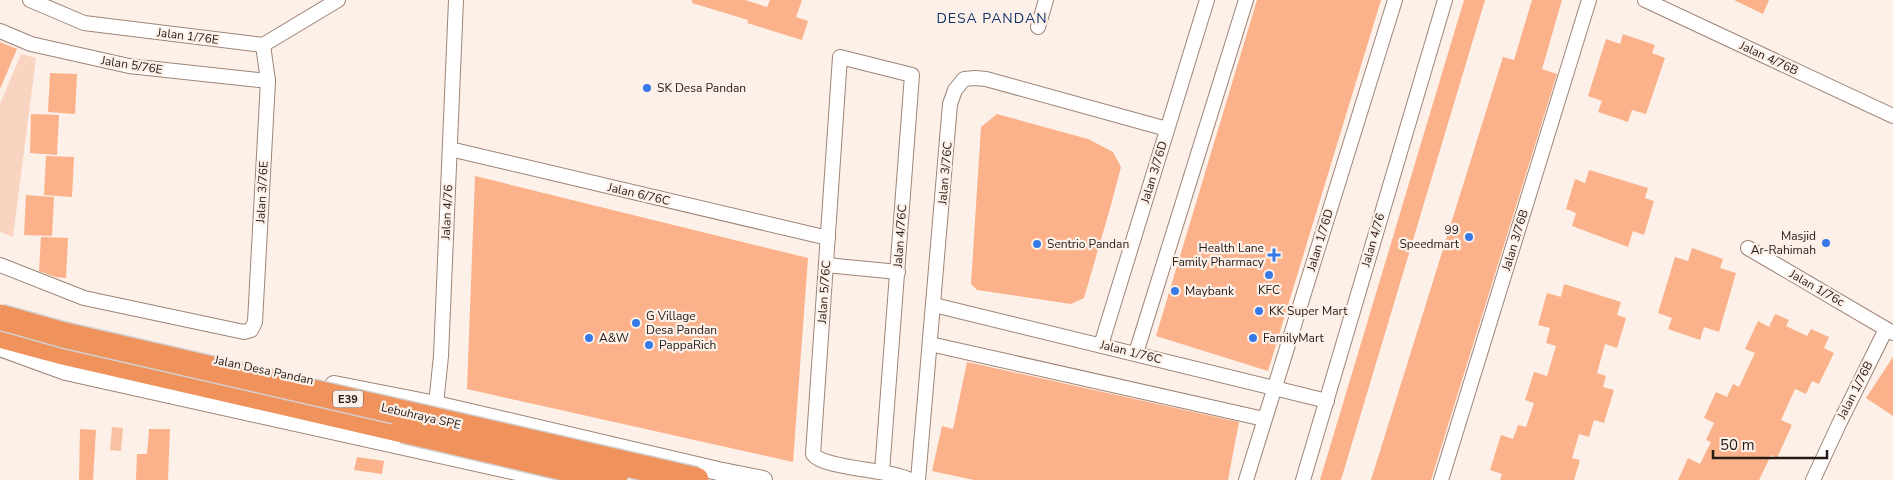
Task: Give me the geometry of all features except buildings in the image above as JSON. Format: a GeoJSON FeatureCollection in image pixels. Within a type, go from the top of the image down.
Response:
{"type":"FeatureCollection","features":[{"type":"Feature","properties":{"kind":"highway","name":"Lebuhraya SPE"},"geometry":{"type":"LineString","coordinates":[[0,317],[64,335],[696,480]]}},
{"type":"Feature","properties":{"kind":"highway","name":"Lebuhraya SPE"},"geometry":{"type":"LineString","coordinates":[[0,335],[59,351],[368,421],[615,480]]}},
{"type":"Feature","properties":{"kind":"street","name":"Jalan 1/76E"},"geometry":{"type":"LineString","coordinates":[[30,0],[84,24],[263,45]]}},
{"type":"Feature","properties":{"kind":"street"},"geometry":{"type":"LineString","coordinates":[[263,45],[338,0]]}},
{"type":"Feature","properties":{"kind":"street","name":"Jalan 4/76"},"geometry":{"type":"LineString","coordinates":[[432,431],[440,356],[456,0]]}},
{"type":"Feature","properties":{"kind":"street"},"geometry":{"type":"LineString","coordinates":[[1038,27],[1046,0]]}},
{"type":"Feature","properties":{"kind":"street","name":"Jalan 3/76D"},"geometry":{"type":"LineString","coordinates":[[1101,345],[1207,0]]}},
{"type":"Feature","properties":{"kind":"street"},"geometry":{"type":"LineString","coordinates":[[1136,353],[1246,0]]}},
{"type":"Feature","properties":{"kind":"street","name":"Jalan 1/76D"},"geometry":{"type":"LineString","coordinates":[[1246,480],[1395,0]]}},
{"type":"Feature","properties":{"kind":"street","name":"Jalan 4/76"},"geometry":{"type":"LineString","coordinates":[[1303,480],[1445,0]]}},
{"type":"Feature","properties":{"kind":"street","name":"Jalan 3/76B"},"geometry":{"type":"LineString","coordinates":[[1441,480],[1589,0]]}},
{"type":"Feature","properties":{"kind":"street","name":"Jalan 4/76B"},"geometry":{"type":"LineString","coordinates":[[1645,0],[1893,116]]}},
{"type":"Feature","properties":{"kind":"street","name":"Jalan 5/76E"},"geometry":{"type":"LineString","coordinates":[[0,31],[31,44],[129,66],[268,81]]}},
{"type":"Feature","properties":{"kind":"street","name":"Jalan 3/76E"},"geometry":{"type":"LineString","coordinates":[[0,265],[84,298],[244,332],[252,330],[255,322],[268,81],[263,45]]}},
{"type":"Feature","properties":{"kind":"street","name":"Jalan 5/76C"},"geometry":{"type":"LineString","coordinates":[[840,57],[813,454],[821,461],[882,472]]}},
{"type":"Feature","properties":{"kind":"street","name":"Jalan 4/76C"},"geometry":{"type":"LineString","coordinates":[[840,57],[912,75],[882,472]]}},
{"type":"Feature","properties":{"kind":"street","name":"Jalan 3/76C"},"geometry":{"type":"LineString","coordinates":[[918,480],[950,104],[955,90],[964,79],[986,79],[1167,129]]}},
{"type":"Feature","properties":{"kind":"street","name":"Jalan 6/76C"},"geometry":{"type":"LineString","coordinates":[[450,149],[828,238]]}},
{"type":"Feature","properties":{"kind":"street","name":"Jalan 1/76c"},"geometry":{"type":"LineString","coordinates":[[1748,248],[1890,331]]}},
{"type":"Feature","properties":{"kind":"street"},"geometry":{"type":"LineString","coordinates":[[826,265],[898,272]]}},
{"type":"Feature","properties":{"kind":"street","name":"Jalan 1/76C"},"geometry":{"type":"LineString","coordinates":[[934,305],[1327,401]]}},
{"type":"Feature","properties":{"kind":"street","name":"Jalan Desa Pandan"},"geometry":{"type":"LineString","coordinates":[[0,306],[78,330],[245,367],[436,405],[709,469],[764,480]]}},
{"type":"Feature","properties":{"kind":"street","name":"Jalan Desa Pandan"},"geometry":{"type":"LineString","coordinates":[[0,313],[58,336],[107,350],[432,431],[564,453],[674,480]]}},
{"type":"Feature","properties":{"kind":"street","name":"Jalan 1/76B"},"geometry":{"type":"LineString","coordinates":[[1813,480],[1839,424],[1890,331]]}},
{"type":"Feature","properties":{"kind":"street"},"geometry":{"type":"LineString","coordinates":[[930,344],[1264,420]]}},
{"type":"Feature","properties":{"kind":"street"},"geometry":{"type":"LineString","coordinates":[[0,347],[66,371],[557,480]]}},
{"type":"Feature","properties":{"kind":"street"},"geometry":{"type":"LineString","coordinates":[[345,434],[415,445],[425,443],[432,431]]}},
{"type":"Feature","properties":{"kind":"street"},"geometry":{"type":"LineString","coordinates":[[432,431],[432,442],[437,447],[492,460],[527,474]]}},
{"type":"Feature","properties":{"kind":"street"},"geometry":{"type":"LineString","coordinates":[[882,472],[903,476],[910,480]]}},
{"type":"Feature","properties":{"kind":"shaded area"},"geometry":{"type":"Polygon","coordinates":[[[21,54],[36,58],[13,237],[0,232],[0,104],[21,54]]]}},
{"type":"Feature","properties":{"kind":"shaded area"},"geometry":{"type":"Polygon","coordinates":[[[112,427],[123,428],[121,451],[110,450],[112,427]]]}},
{"type":"Feature","properties":{"kind":"place","name":"SK Desa Pandan"},"geometry":{"type":"Point","coordinates":[647,88]}},
{"type":"Feature","properties":{"kind":"place","name":"99 Speedmart"},"geometry":{"type":"Point","coordinates":[1469,237]}},
{"type":"Feature","properties":{"kind":"place","name":"Masjid Ar-Rahimah"},"geometry":{"type":"Point","coordinates":[1826,243]}},
{"type":"Feature","properties":{"kind":"place","name":"Sentrio Pandan"},"geometry":{"type":"Point","coordinates":[1037,244]}},
{"type":"Feature","properties":{"kind":"place","name":"Health Lane Family Pharmacy"},"geometry":{"type":"Point","coordinates":[1274,255]}},
{"type":"Feature","properties":{"kind":"place","name":"KFC"},"geometry":{"type":"Point","coordinates":[1269,275]}},
{"type":"Feature","properties":{"kind":"place","name":"Maybank"},"geometry":{"type":"Point","coordinates":[1175,291]}},
{"type":"Feature","properties":{"kind":"place","name":"KK Super Mart"},"geometry":{"type":"Point","coordinates":[1259,311]}},
{"type":"Feature","properties":{"kind":"place","name":"G Village Desa Pandan"},"geometry":{"type":"Point","coordinates":[636,323]}},
{"type":"Feature","properties":{"kind":"place","name":"A&W"},"geometry":{"type":"Point","coordinates":[589,338]}},
{"type":"Feature","properties":{"kind":"place","name":"FamilyMart"},"geometry":{"type":"Point","coordinates":[1253,338]}},
{"type":"Feature","properties":{"kind":"place","name":"PappaRich"},"geometry":{"type":"Point","coordinates":[649,345]}},
{"type":"Feature","properties":{"kind":"district","name":"DESA PANDAN"},"geometry":{"type":"Point","coordinates":[992,18]}}]}
